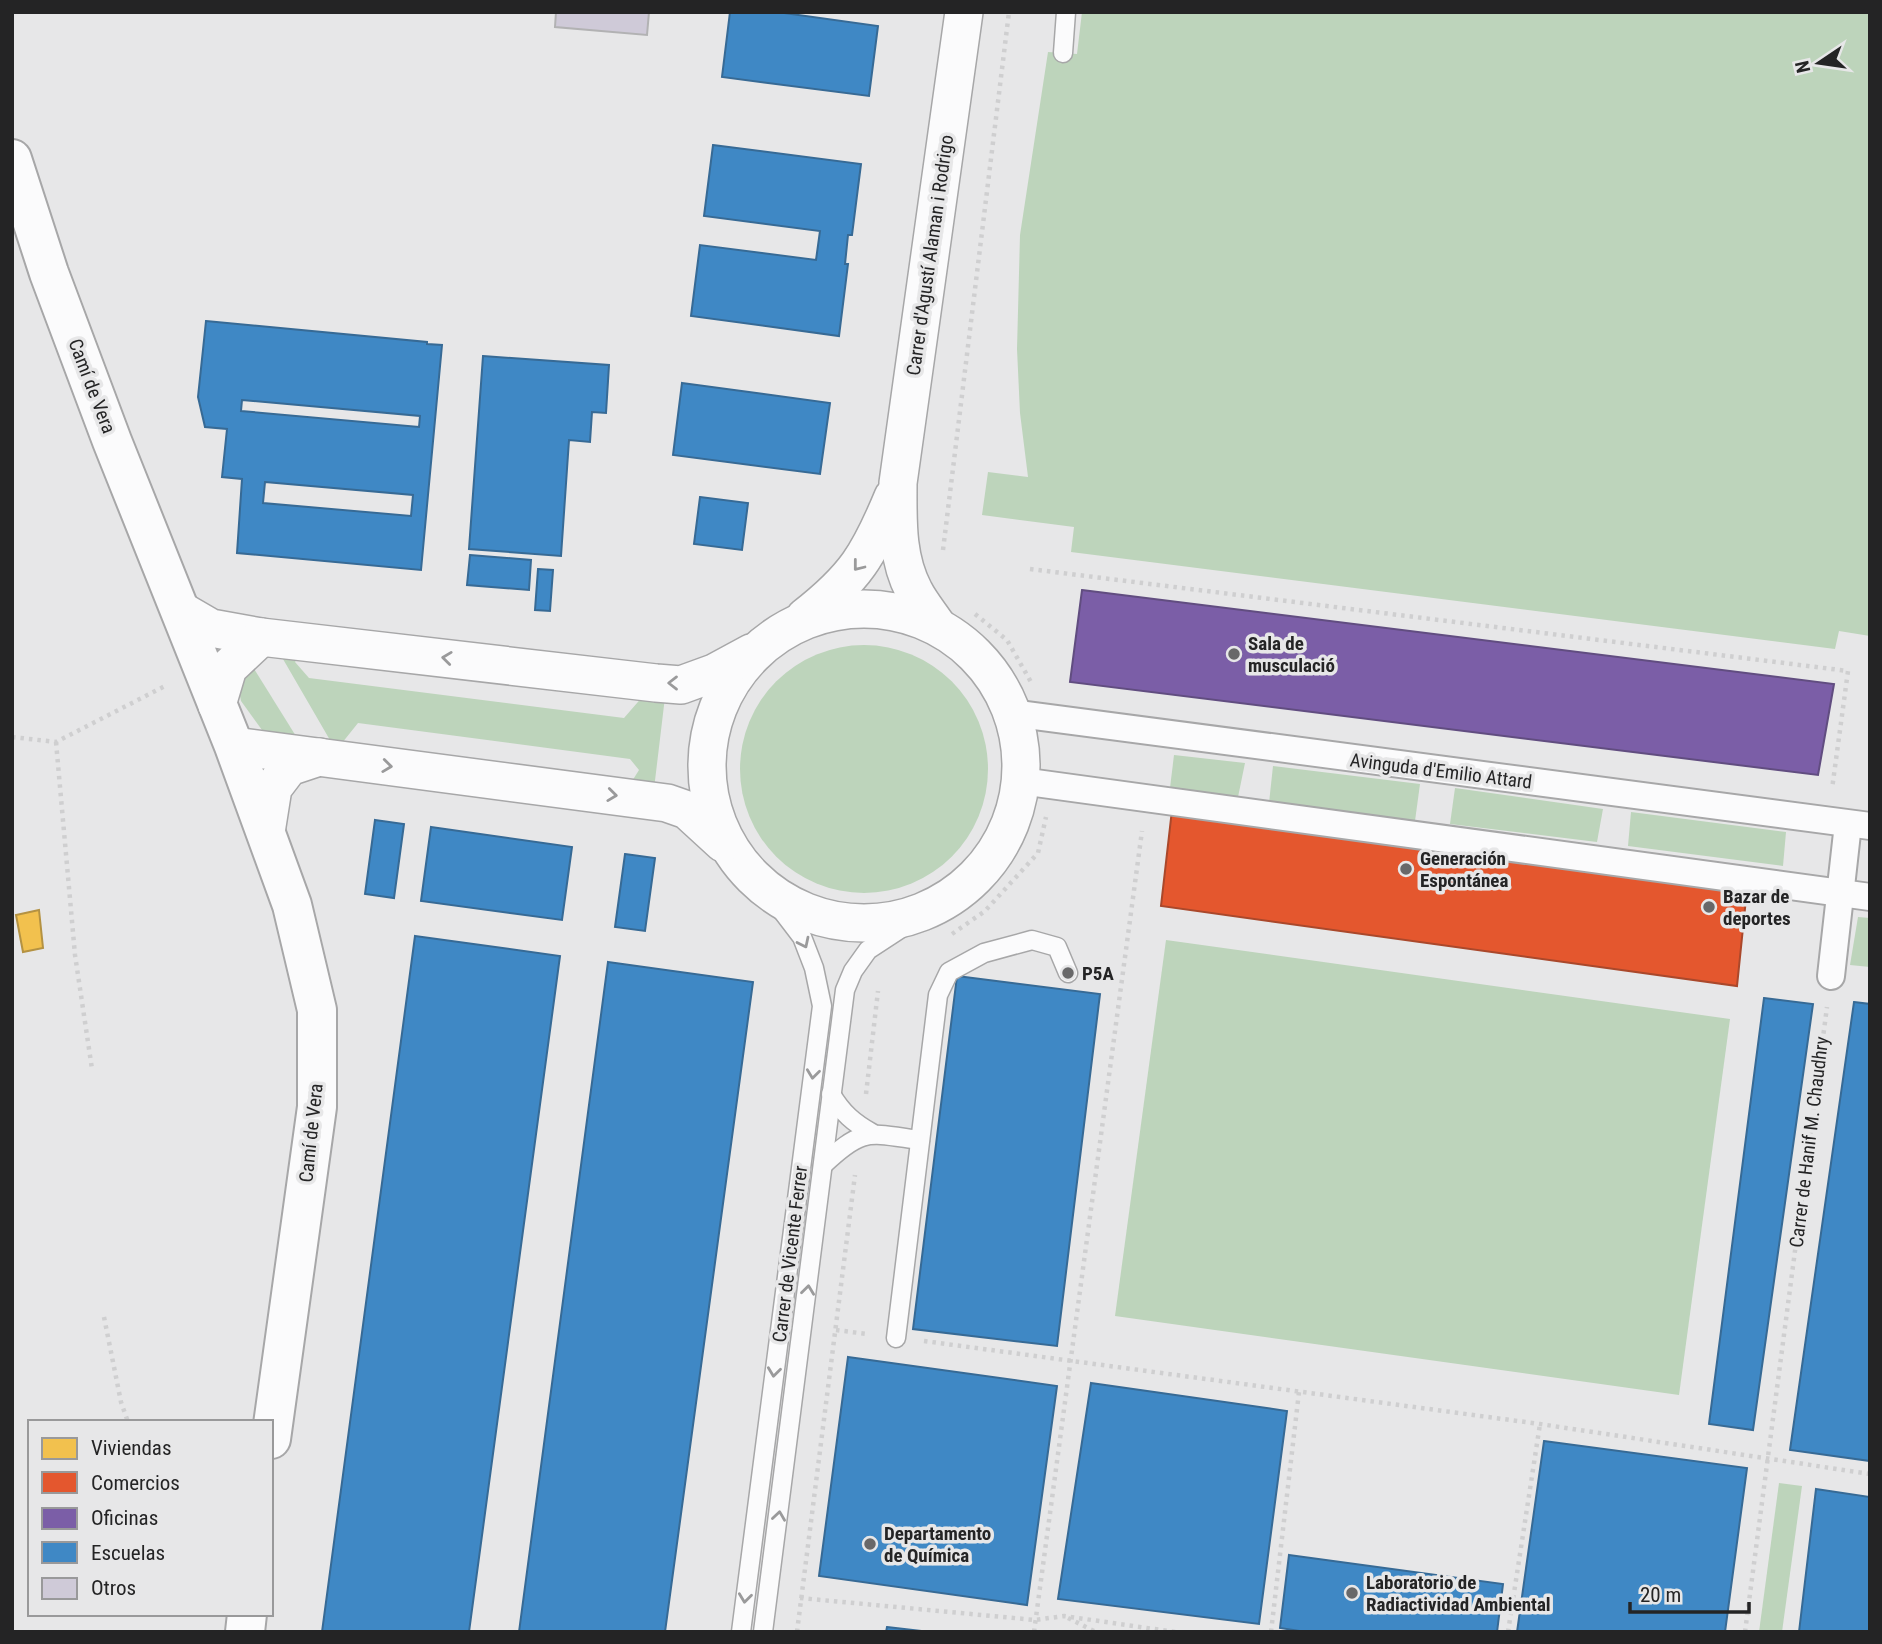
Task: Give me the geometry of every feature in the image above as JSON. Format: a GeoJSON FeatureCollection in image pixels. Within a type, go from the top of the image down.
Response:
{"type":"FeatureCollection","features":[{"type":"Feature","properties":{"kind":"street","name":"Carrer d'Agustí Alaman i Rodrigo"},"geometry":{"type":"LineString","coordinates":[[953,618],[914,591],[904,568],[898,534],[898,483],[962,17]]}},
{"type":"Feature","properties":{"kind":"street","name":"Camí de Vera"},"geometry":{"type":"LineString","coordinates":[[12,159],[54,286],[234,746],[292,905],[317,1010],[317,1107],[273,1425]]}},
{"type":"Feature","properties":{"kind":"street","name":"Carrer d'Agustí Alaman i Rodrigo"},"geometry":{"type":"LineString","coordinates":[[795,624],[835,593],[863,561],[880,529],[898,483]]}},
{"type":"Feature","properties":{"kind":"street"},"geometry":{"type":"LineString","coordinates":[[180,610],[211,628],[261,636],[681,685],[714,673],[758,649],[795,624],[843,610],[892,611],[953,618],[970,649],[996,679],[1012,713],[1021,747],[1038,783]]}},
{"type":"Feature","properties":{"kind":"street"},"geometry":{"type":"LineString","coordinates":[[217,705],[228,668],[261,636]]}},
{"type":"Feature","properties":{"kind":"street"},"geometry":{"type":"LineString","coordinates":[[732,852],[713,811],[707,768],[713,724],[730,684],[758,649]]}},
{"type":"Feature","properties":{"kind":"street","name":"Avinguda d'Emilio Attard"},"geometry":{"type":"LineString","coordinates":[[1012,713],[1848,824]]}},
{"type":"Feature","properties":{"kind":"street"},"geometry":{"type":"LineString","coordinates":[[234,746],[667,803],[687,810],[732,852],[766,890],[801,911],[841,923],[937,924],[960,892],[991,861],[1011,823],[1038,783]]}},
{"type":"Feature","properties":{"kind":"street"},"geometry":{"type":"LineString","coordinates":[[265,832],[273,788],[289,766],[319,757]]}},
{"type":"Feature","properties":{"kind":"street"},"geometry":{"type":"LineString","coordinates":[[1038,783],[1870,897]]}},
{"type":"Feature","properties":{"kind":"street"},"geometry":{"type":"LineString","coordinates":[[1830,976],[1848,824]]}},
{"type":"Feature","properties":{"kind":"lane"},"geometry":{"type":"LineString","coordinates":[[1063,53],[1066,12]]}},
{"type":"Feature","properties":{"kind":"lane","name":"Carrer de Vicente Ferrer"},"geometry":{"type":"LineString","coordinates":[[741,1632],[822,1006],[814,968],[802,937],[766,890]]}},
{"type":"Feature","properties":{"kind":"lane","name":"Carrer de Vicente Ferrer"},"geometry":{"type":"LineString","coordinates":[[763,1632],[845,990],[853,971],[868,950],[937,924]]}},
{"type":"Feature","properties":{"kind":"lane"},"geometry":{"type":"LineString","coordinates":[[896,1338],[939,995],[949,972],[984,953],[1032,940],[1057,947],[1068,973]]}},
{"type":"Feature","properties":{"kind":"lane"},"geometry":{"type":"LineString","coordinates":[[831,1094],[839,1109],[872,1133],[920,1140]]}},
{"type":"Feature","properties":{"kind":"lane"},"geometry":{"type":"LineString","coordinates":[[823,1165],[847,1142],[872,1133]]}},
{"type":"Feature","properties":{"kind":"path"},"geometry":{"type":"LineString","coordinates":[[941,563],[1009,12]]}},
{"type":"Feature","properties":{"kind":"path"},"geometry":{"type":"LineString","coordinates":[[1030,569],[1848,671],[1848,824]]}},
{"type":"Feature","properties":{"kind":"path"},"geometry":{"type":"LineString","coordinates":[[953,618],[1007,640],[1052,720]]}},
{"type":"Feature","properties":{"kind":"path"},"geometry":{"type":"LineString","coordinates":[[12,737],[56,742],[202,667]]}},
{"type":"Feature","properties":{"kind":"path"},"geometry":{"type":"LineString","coordinates":[[56,742],[75,955],[92,1069]]}},
{"type":"Feature","properties":{"kind":"path"},"geometry":{"type":"LineString","coordinates":[[937,924],[985,911],[1038,852],[1038,783]]}},
{"type":"Feature","properties":{"kind":"path"},"geometry":{"type":"LineString","coordinates":[[1034,1632],[1136,886]]}},
{"type":"Feature","properties":{"kind":"path","name":"Carrer de Hanif M. Chaudhry"},"geometry":{"type":"LineString","coordinates":[[1745,1632],[1830,976]]}},
{"type":"Feature","properties":{"kind":"path"},"geometry":{"type":"LineString","coordinates":[[864,1104],[878,990],[883,980]]}},
{"type":"Feature","properties":{"kind":"path"},"geometry":{"type":"LineString","coordinates":[[797,1632],[857,1163]]}},
{"type":"Feature","properties":{"kind":"path"},"geometry":{"type":"LineString","coordinates":[[104,1317],[121,1402],[127,1420]]}},
{"type":"Feature","properties":{"kind":"path"},"geometry":{"type":"LineString","coordinates":[[836,1329],[1540,1424],[1870,1475]]}},
{"type":"Feature","properties":{"kind":"path"},"geometry":{"type":"LineString","coordinates":[[1271,1632],[1299,1392]]}},
{"type":"Feature","properties":{"kind":"path"},"geometry":{"type":"LineString","coordinates":[[1508,1632],[1540,1424]]}},
{"type":"Feature","properties":{"kind":"path"},"geometry":{"type":"LineString","coordinates":[[768,1597],[1035,1620],[1064,1616],[1175,1632]]}},
{"type":"Feature","properties":{"kind":"path"},"geometry":{"type":"LineString","coordinates":[[1064,1616],[1096,1632]]}},
{"type":"Feature","properties":{"kind":"green space"},"geometry":{"type":"Polygon","coordinates":[[[1082,12],[1870,12],[1870,636],[1839,631],[1835,649],[1071,552],[1074,527],[982,515],[988,472],[1028,477],[1020,413],[1017,349],[1020,235],[1048,52],[1077,54],[1082,12]]]}},
{"type":"Feature","properties":{"kind":"green space"},"geometry":{"type":"Polygon","coordinates":[[[852,645],[876,645],[923,659],[952,681],[979,721],[986,745],[986,793],[979,817],[952,857],[912,884],[876,893],[852,893],[805,879],[785,865],[768,848],[754,828],[745,805],[740,781],[740,757],[754,710],[768,690],[785,673],[805,659],[828,650],[852,645]]]}},
{"type":"Feature","properties":{"kind":"green space"},"geometry":{"type":"Polygon","coordinates":[[[276,647],[303,650],[295,662],[309,678],[624,718],[644,695],[665,697],[654,789],[629,786],[639,770],[630,759],[358,723],[338,748],[334,747],[276,647]]]}},
{"type":"Feature","properties":{"kind":"green space"},"geometry":{"type":"Polygon","coordinates":[[[248,659],[299,741],[271,737],[262,730],[241,701],[238,686],[248,659]]]}},
{"type":"Feature","properties":{"kind":"green space"},"geometry":{"type":"Polygon","coordinates":[[[1174,755],[1245,763],[1238,797],[1170,788],[1174,755]]]}},
{"type":"Feature","properties":{"kind":"green space"},"geometry":{"type":"Polygon","coordinates":[[[1273,766],[1420,784],[1415,821],[1269,803],[1273,766]]]}},
{"type":"Feature","properties":{"kind":"green space"},"geometry":{"type":"Polygon","coordinates":[[[1455,788],[1603,809],[1597,842],[1450,824],[1455,788]]]}},
{"type":"Feature","properties":{"kind":"green space"},"geometry":{"type":"Polygon","coordinates":[[[1631,812],[1786,832],[1783,866],[1628,846],[1631,812]]]}},
{"type":"Feature","properties":{"kind":"green space"},"geometry":{"type":"Polygon","coordinates":[[[1858,917],[1870,918],[1870,967],[1850,965],[1858,917]]]}},
{"type":"Feature","properties":{"kind":"green space"},"geometry":{"type":"Polygon","coordinates":[[[1166,940],[1730,1019],[1679,1395],[1115,1316],[1166,940]]]}},
{"type":"Feature","properties":{"kind":"green space"},"geometry":{"type":"Polygon","coordinates":[[[1779,1483],[1802,1486],[1782,1632],[1759,1632],[1779,1483]]]}},
{"type":"Feature","properties":{"kind":"building: Viviendas"},"geometry":{"type":"Polygon","coordinates":[[[39,910],[43,948],[23,952],[16,915],[39,910]]]}},
{"type":"Feature","properties":{"kind":"building: Comercios"},"geometry":{"type":"Polygon","coordinates":[[[1172,810],[1747,889],[1737,986],[1161,906],[1172,810]]]}},
{"type":"Feature","properties":{"kind":"building: Oficinas"},"geometry":{"type":"Polygon","coordinates":[[[1082,590],[1834,684],[1818,775],[1070,682],[1082,590]]]}},
{"type":"Feature","properties":{"kind":"building: Escuelas"},"geometry":{"type":"Polygon","coordinates":[[[730,12],[777,12],[878,26],[869,96],[722,77],[730,12]]]}},
{"type":"Feature","properties":{"kind":"building: Escuelas"},"geometry":{"type":"Polygon","coordinates":[[[713,145],[861,164],[852,235],[848,235],[845,264],[848,264],[839,336],[691,316],[700,245],[816,260],[820,231],[704,216],[713,145]]]}},
{"type":"Feature","properties":{"kind":"building: Escuelas"},"geometry":{"type":"Polygon","coordinates":[[[206,321],[442,345],[421,570],[237,553],[242,479],[222,477],[227,429],[205,427],[198,397],[206,321]],[[242,400],[241,411],[419,427],[420,416],[242,400]],[[265,482],[263,503],[411,516],[413,495],[265,482]]]}},
{"type":"Feature","properties":{"kind":"building: Escuelas"},"geometry":{"type":"Polygon","coordinates":[[[483,356],[609,365],[606,413],[592,412],[590,442],[569,440],[561,556],[469,549],[483,356]]]}},
{"type":"Feature","properties":{"kind":"building: Escuelas"},"geometry":{"type":"Polygon","coordinates":[[[682,383],[830,403],[820,474],[673,455],[682,383]]]}},
{"type":"Feature","properties":{"kind":"building: Escuelas"},"geometry":{"type":"Polygon","coordinates":[[[700,497],[748,503],[742,550],[694,544],[700,497]]]}},
{"type":"Feature","properties":{"kind":"building: Escuelas"},"geometry":{"type":"Polygon","coordinates":[[[470,555],[531,560],[529,590],[467,585],[470,555]]]}},
{"type":"Feature","properties":{"kind":"building: Escuelas"},"geometry":{"type":"Polygon","coordinates":[[[538,569],[553,570],[550,611],[535,610],[538,569]]]}},
{"type":"Feature","properties":{"kind":"building: Escuelas"},"geometry":{"type":"Polygon","coordinates":[[[375,820],[404,824],[394,898],[365,894],[375,820]]]}},
{"type":"Feature","properties":{"kind":"building: Escuelas"},"geometry":{"type":"Polygon","coordinates":[[[431,827],[572,847],[562,920],[421,901],[431,827]]]}},
{"type":"Feature","properties":{"kind":"building: Escuelas"},"geometry":{"type":"Polygon","coordinates":[[[625,854],[655,858],[645,931],[615,927],[625,854]]]}},
{"type":"Feature","properties":{"kind":"building: Escuelas"},"geometry":{"type":"Polygon","coordinates":[[[415,936],[560,956],[469,1632],[322,1632],[415,936]]]}},
{"type":"Feature","properties":{"kind":"building: Escuelas"},"geometry":{"type":"Polygon","coordinates":[[[608,962],[753,982],[665,1632],[519,1632],[608,962]]]}},
{"type":"Feature","properties":{"kind":"building: Escuelas"},"geometry":{"type":"Polygon","coordinates":[[[957,976],[1100,994],[1057,1346],[913,1329],[957,976]]]}},
{"type":"Feature","properties":{"kind":"building: Escuelas"},"geometry":{"type":"Polygon","coordinates":[[[1764,998],[1813,1004],[1753,1430],[1709,1424],[1764,998]]]}},
{"type":"Feature","properties":{"kind":"building: Escuelas"},"geometry":{"type":"Polygon","coordinates":[[[1854,1002],[1870,1004],[1870,1461],[1790,1450],[1854,1002]]]}},
{"type":"Feature","properties":{"kind":"building: Escuelas"},"geometry":{"type":"Polygon","coordinates":[[[848,1357],[1057,1386],[1027,1605],[819,1576],[848,1357]]]}},
{"type":"Feature","properties":{"kind":"building: Escuelas"},"geometry":{"type":"Polygon","coordinates":[[[1091,1383],[1287,1411],[1259,1624],[1058,1599],[1091,1383]]]}},
{"type":"Feature","properties":{"kind":"building: Escuelas"},"geometry":{"type":"Polygon","coordinates":[[[1544,1441],[1747,1468],[1725,1632],[1517,1632],[1544,1441]]]}},
{"type":"Feature","properties":{"kind":"building: Escuelas"},"geometry":{"type":"Polygon","coordinates":[[[1816,1489],[1870,1497],[1870,1632],[1799,1632],[1816,1489]]]}},
{"type":"Feature","properties":{"kind":"building: Escuelas"},"geometry":{"type":"Polygon","coordinates":[[[1289,1555],[1503,1584],[1497,1632],[1306,1632],[1280,1628],[1289,1555]]]}},
{"type":"Feature","properties":{"kind":"building: Escuelas"},"geometry":{"type":"Polygon","coordinates":[[[887,1627],[930,1632],[886,1632],[887,1627]]]}},
{"type":"Feature","properties":{"kind":"building: Otros"},"geometry":{"type":"Polygon","coordinates":[[[556,12],[649,12],[647,35],[555,27],[556,12]]]}},
{"type":"Feature","properties":{"kind":"place","name":"Sala de musculació"},"geometry":{"type":"Point","coordinates":[1234,654]}},
{"type":"Feature","properties":{"kind":"place","name":"Generación Espontánea"},"geometry":{"type":"Point","coordinates":[1406,869]}},
{"type":"Feature","properties":{"kind":"place","name":"Bazar de deportes"},"geometry":{"type":"Point","coordinates":[1709,907]}},
{"type":"Feature","properties":{"kind":"place","name":"P5A"},"geometry":{"type":"Point","coordinates":[1068,973]}},
{"type":"Feature","properties":{"kind":"place","name":"Departamento de Química"},"geometry":{"type":"Point","coordinates":[870,1544]}},
{"type":"Feature","properties":{"kind":"place","name":"Laboratorio de Radiactividad Ambiental"},"geometry":{"type":"Point","coordinates":[1352,1593]}}]}
